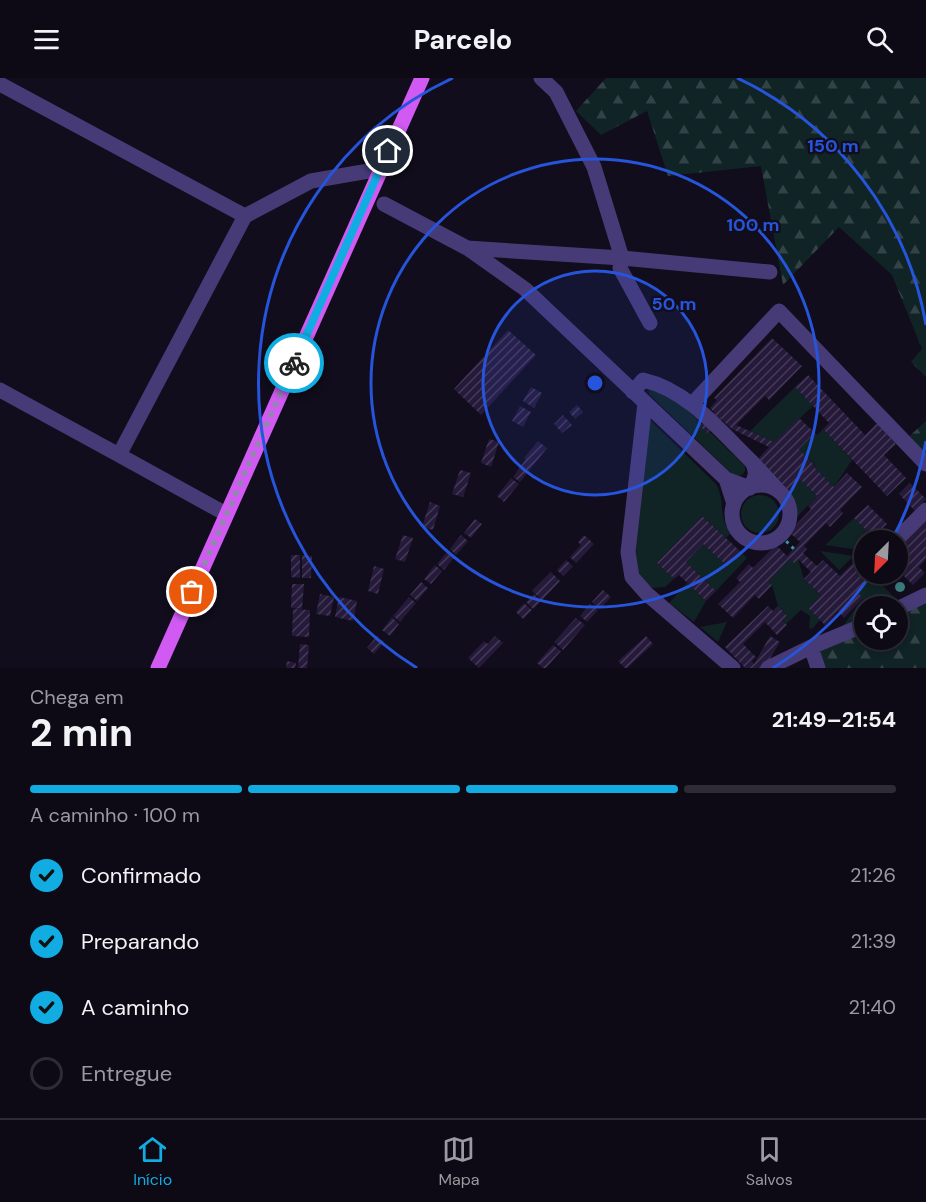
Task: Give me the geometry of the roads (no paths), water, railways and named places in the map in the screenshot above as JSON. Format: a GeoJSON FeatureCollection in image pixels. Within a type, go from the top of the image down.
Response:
{"type":"FeatureCollection","features":[{"type":"Feature","properties":{"kind":"main road"},"geometry":{"type":"LineString","coordinates":[[158,668],[422,78]]}},
{"type":"Feature","properties":{"kind":"street"},"geometry":{"type":"LineString","coordinates":[[540,78],[556,92],[594,167],[622,258],[620,268],[650,323]]}},
{"type":"Feature","properties":{"kind":"street"},"geometry":{"type":"LineString","coordinates":[[0,84],[245,216]]}},
{"type":"Feature","properties":{"kind":"street"},"geometry":{"type":"LineString","coordinates":[[119,455],[245,216],[311,181],[380,170]]}},
{"type":"Feature","properties":{"kind":"street"},"geometry":{"type":"LineString","coordinates":[[384,204],[467,248],[525,289],[726,479],[750,488]]}},
{"type":"Feature","properties":{"kind":"street"},"geometry":{"type":"LineString","coordinates":[[467,248],[622,258],[770,272]]}},
{"type":"Feature","properties":{"kind":"street"},"geometry":{"type":"LineString","coordinates":[[692,404],[779,311],[926,464]]}},
{"type":"Feature","properties":{"kind":"street"},"geometry":{"type":"LineString","coordinates":[[633,392],[643,380],[659,383],[692,404],[781,493],[790,510],[787,528],[781,536],[763,543],[745,538],[738,531],[732,514],[738,496],[754,486],[764,485],[781,493]]}},
{"type":"Feature","properties":{"kind":"street"},"geometry":{"type":"LineString","coordinates":[[0,390],[226,514]]}},
{"type":"Feature","properties":{"kind":"street"},"geometry":{"type":"LineString","coordinates":[[645,403],[628,552],[632,577],[647,594],[733,668]]}},
{"type":"Feature","properties":{"kind":"street"},"geometry":{"type":"LineString","coordinates":[[750,488],[755,479],[756,470],[752,462]]}},
{"type":"Feature","properties":{"kind":"street"},"geometry":{"type":"LineString","coordinates":[[726,479],[734,504]]}},
{"type":"Feature","properties":{"kind":"street"},"geometry":{"type":"LineString","coordinates":[[906,530],[926,510]]}},
{"type":"Feature","properties":{"kind":"street"},"geometry":{"type":"LineString","coordinates":[[908,604],[926,595]]}},
{"type":"Feature","properties":{"kind":"street"},"geometry":{"type":"LineString","coordinates":[[768,668],[854,629]]}},
{"type":"Feature","properties":{"kind":"street"},"geometry":{"type":"LineString","coordinates":[[811,647],[818,668]]}}]}
